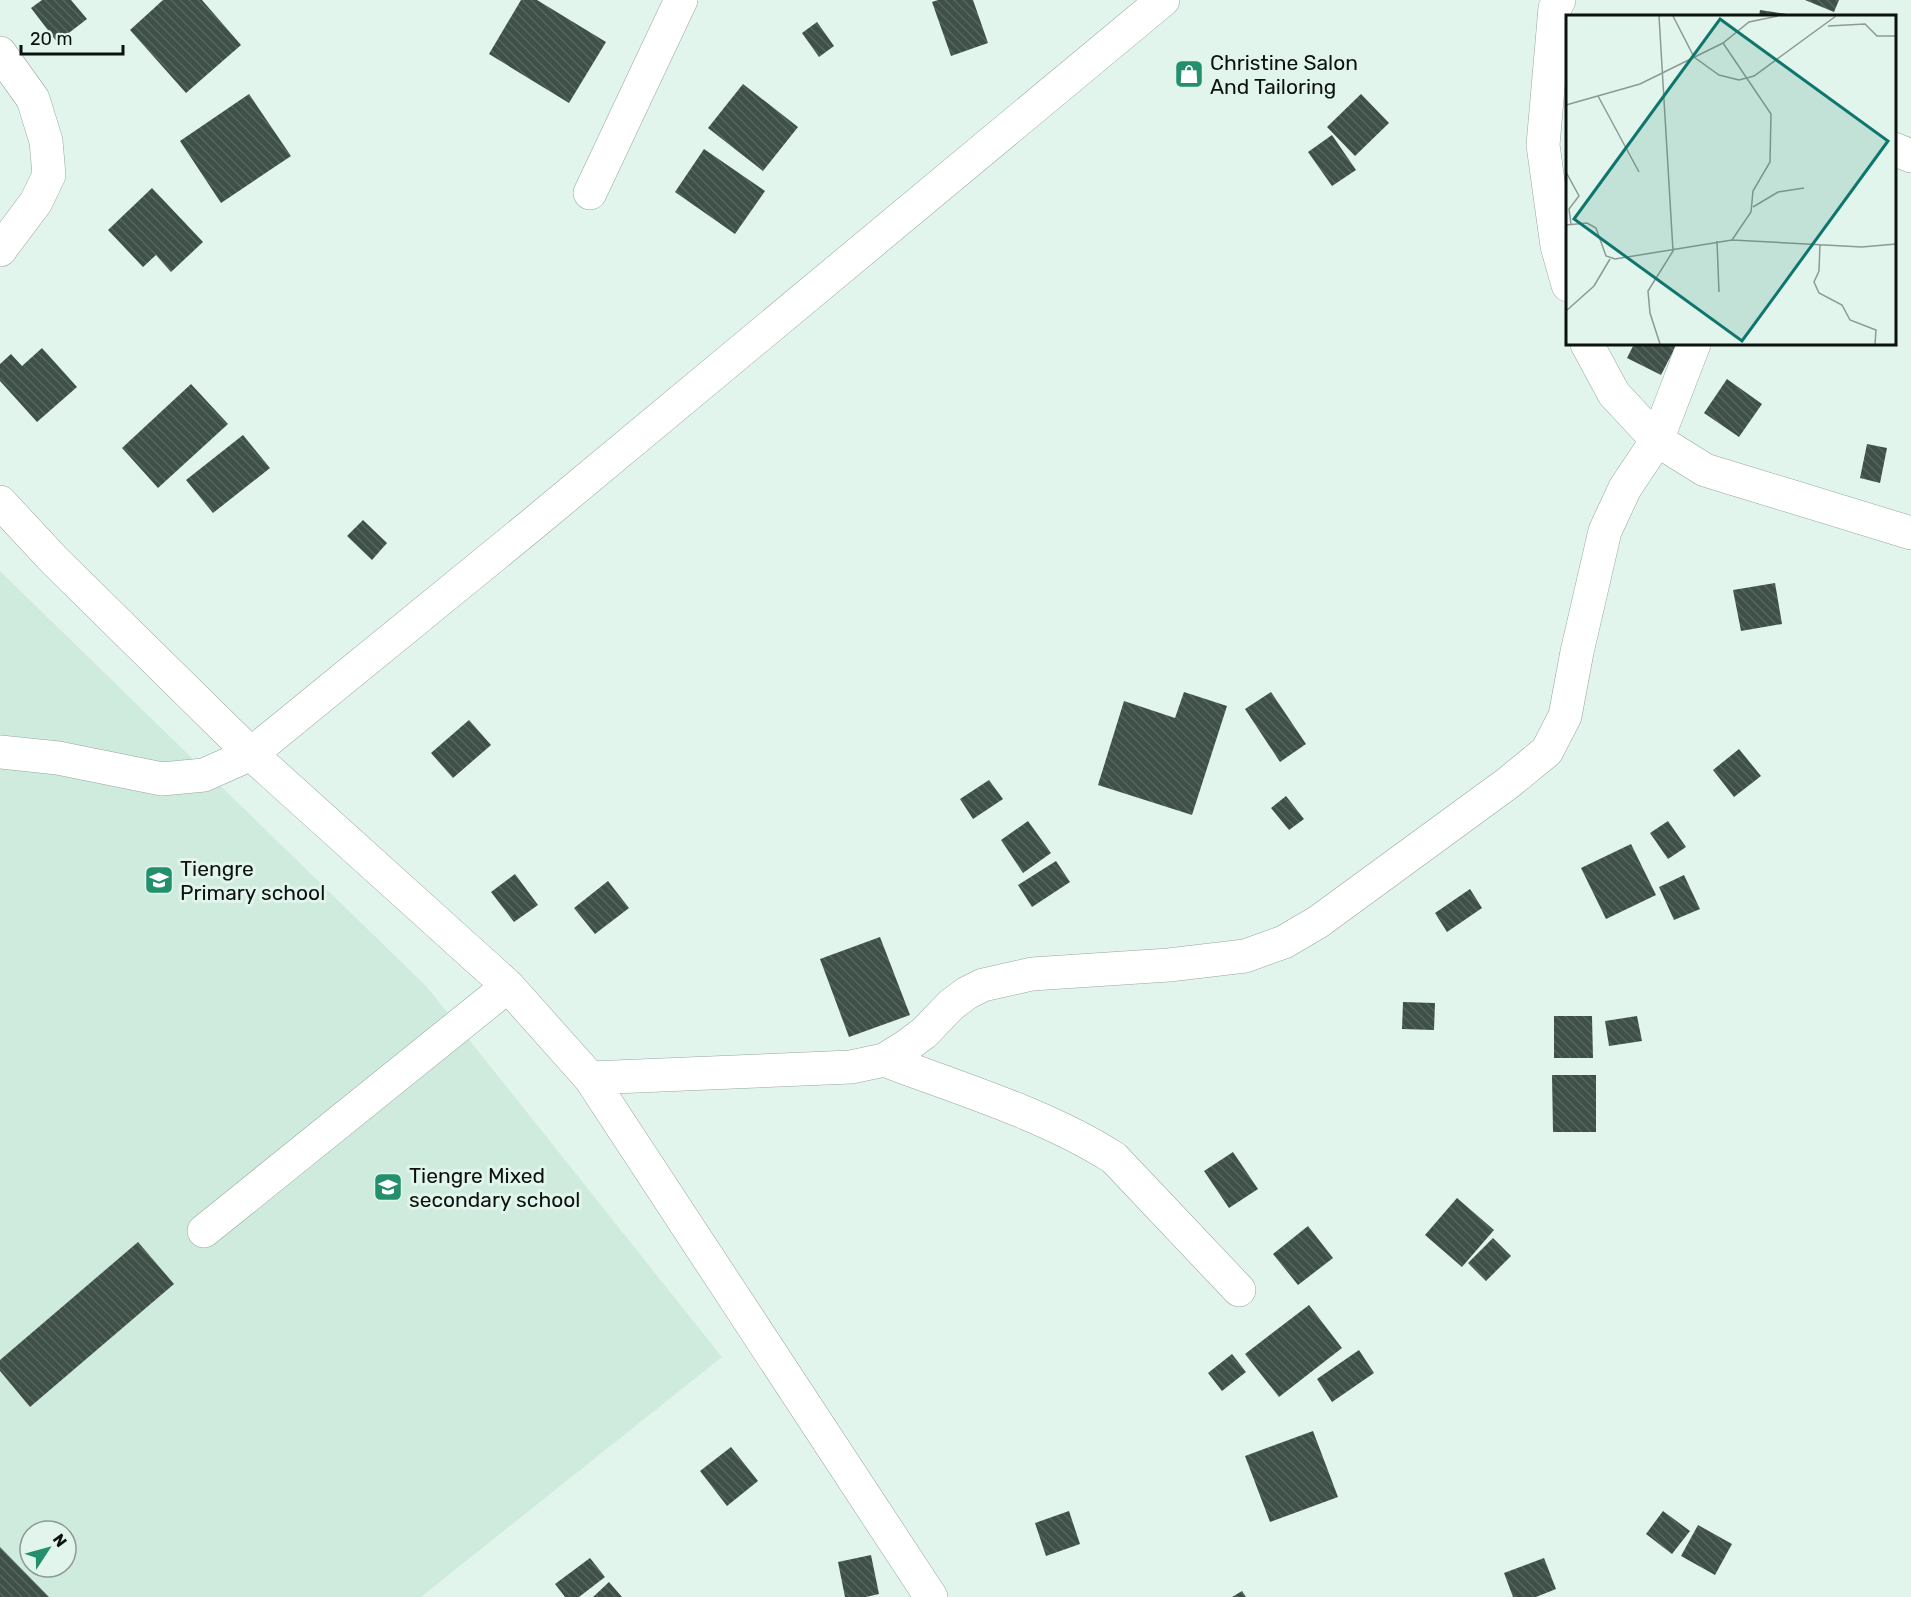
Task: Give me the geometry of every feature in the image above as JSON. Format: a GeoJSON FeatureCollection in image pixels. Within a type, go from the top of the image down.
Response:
{"type":"FeatureCollection","features":[{"type":"Feature","properties":{"kind":"street"},"geometry":{"type":"LineString","coordinates":[[590,193],[681,0]]}},
{"type":"Feature","properties":{"kind":"street"},"geometry":{"type":"LineString","coordinates":[[0,752],[57,758],[162,779],[204,775],[252,754],[534,523],[1162,0]]}},
{"type":"Feature","properties":{"kind":"street"},"geometry":{"type":"LineString","coordinates":[[1557,6],[1543,145],[1557,246],[1566,278]]}},
{"type":"Feature","properties":{"kind":"street"},"geometry":{"type":"LineString","coordinates":[[0,53],[33,99],[46,141],[49,175],[36,202],[0,250]]}},
{"type":"Feature","properties":{"kind":"street"},"geometry":{"type":"LineString","coordinates":[[1896,150],[1911,156]]}},
{"type":"Feature","properties":{"kind":"street"},"geometry":{"type":"LineString","coordinates":[[1588,345],[1614,394],[1657,441],[1705,471],[1911,533]]}},
{"type":"Feature","properties":{"kind":"street"},"geometry":{"type":"LineString","coordinates":[[590,1078],[851,1067],[884,1060],[924,1033],[966,993],[983,985],[1032,974],[1169,965],[1245,956],[1284,942],[1318,922],[1547,751],[1565,716],[1576,652],[1605,531],[1625,488],[1657,441],[1694,345]]}},
{"type":"Feature","properties":{"kind":"street"},"geometry":{"type":"LineString","coordinates":[[0,502],[54,560],[252,754],[508,986],[590,1078],[931,1597]]}},
{"type":"Feature","properties":{"kind":"street"},"geometry":{"type":"LineString","coordinates":[[204,1231],[508,986]]}},
{"type":"Feature","properties":{"kind":"street"},"geometry":{"type":"LineString","coordinates":[[884,1060],[1011,1108],[1100,1149],[1114,1158],[1239,1290]]}},
{"type":"Feature","properties":{"kind":"shaded area","name":"Tiengre Mixed secondary school"},"geometry":{"type":"Polygon","coordinates":[[[0,571],[427,987],[722,1357],[421,1597],[0,1597],[0,571]]]}},
{"type":"Feature","properties":{"kind":"building"},"geometry":{"type":"Polygon","coordinates":[[[42,0],[71,0],[87,19],[57,42],[31,8],[42,0]]]}},
{"type":"Feature","properties":{"kind":"building"},"geometry":{"type":"Polygon","coordinates":[[[163,0],[202,0],[241,45],[186,93],[130,30],[163,0]]]}},
{"type":"Feature","properties":{"kind":"building"},"geometry":{"type":"Polygon","coordinates":[[[521,0],[537,0],[606,42],[569,103],[489,54],[521,0]]]}},
{"type":"Feature","properties":{"kind":"building"},"geometry":{"type":"Polygon","coordinates":[[[973,0],[988,43],[951,56],[932,2],[973,0]]]}},
{"type":"Feature","properties":{"kind":"building"},"geometry":{"type":"Polygon","coordinates":[[[1805,0],[1839,0],[1834,12],[1805,0]]]}},
{"type":"Feature","properties":{"kind":"building"},"geometry":{"type":"Polygon","coordinates":[[[1760,10],[1794,15],[1759,15],[1760,10]]]}},
{"type":"Feature","properties":{"kind":"building"},"geometry":{"type":"Polygon","coordinates":[[[817,22],[834,46],[819,57],[802,33],[817,22]]]}},
{"type":"Feature","properties":{"kind":"building"},"geometry":{"type":"Polygon","coordinates":[[[743,84],[798,127],[763,171],[708,128],[743,84]]]}},
{"type":"Feature","properties":{"kind":"building"},"geometry":{"type":"Polygon","coordinates":[[[249,94],[291,156],[221,203],[180,141],[249,94]]]}},
{"type":"Feature","properties":{"kind":"building"},"geometry":{"type":"Polygon","coordinates":[[[1361,94],[1389,123],[1355,156],[1327,127],[1361,94]]]}},
{"type":"Feature","properties":{"kind":"building"},"geometry":{"type":"Polygon","coordinates":[[[1332,135],[1356,170],[1332,186],[1308,152],[1332,135]]]}},
{"type":"Feature","properties":{"kind":"building"},"geometry":{"type":"Polygon","coordinates":[[[704,149],[765,191],[735,234],[675,192],[704,149]]]}},
{"type":"Feature","properties":{"kind":"building"},"geometry":{"type":"Polygon","coordinates":[[[152,188],[203,242],[171,272],[156,255],[143,267],[108,230],[152,188]]]}},
{"type":"Feature","properties":{"kind":"building"},"geometry":{"type":"Polygon","coordinates":[[[1634,345],[1676,345],[1661,375],[1627,358],[1634,345]]]}},
{"type":"Feature","properties":{"kind":"building"},"geometry":{"type":"Polygon","coordinates":[[[42,348],[77,387],[37,422],[0,381],[0,364],[11,354],[22,366],[42,348]]]}},
{"type":"Feature","properties":{"kind":"building"},"geometry":{"type":"Polygon","coordinates":[[[1727,379],[1762,404],[1739,437],[1704,413],[1727,379]]]}},
{"type":"Feature","properties":{"kind":"building"},"geometry":{"type":"Polygon","coordinates":[[[191,384],[228,424],[158,488],[122,448],[191,384]]]}},
{"type":"Feature","properties":{"kind":"building"},"geometry":{"type":"Polygon","coordinates":[[[243,435],[270,468],[213,513],[186,480],[243,435]]]}},
{"type":"Feature","properties":{"kind":"building"},"geometry":{"type":"Polygon","coordinates":[[[1867,444],[1887,448],[1880,483],[1860,478],[1867,444]]]}},
{"type":"Feature","properties":{"kind":"building"},"geometry":{"type":"Polygon","coordinates":[[[363,520],[387,543],[372,560],[347,536],[363,520]]]}},
{"type":"Feature","properties":{"kind":"building"},"geometry":{"type":"Polygon","coordinates":[[[1775,583],[1782,624],[1741,631],[1733,590],[1775,583]]]}},
{"type":"Feature","properties":{"kind":"building"},"geometry":{"type":"Polygon","coordinates":[[[1184,692],[1227,706],[1192,815],[1098,785],[1124,701],[1175,718],[1184,692]]]}},
{"type":"Feature","properties":{"kind":"building"},"geometry":{"type":"Polygon","coordinates":[[[1271,692],[1306,744],[1280,762],[1245,709],[1271,692]]]}},
{"type":"Feature","properties":{"kind":"building"},"geometry":{"type":"Polygon","coordinates":[[[469,720],[491,745],[453,778],[431,753],[469,720]]]}},
{"type":"Feature","properties":{"kind":"building"},"geometry":{"type":"Polygon","coordinates":[[[1739,749],[1761,776],[1734,797],[1713,770],[1739,749]]]}},
{"type":"Feature","properties":{"kind":"building"},"geometry":{"type":"Polygon","coordinates":[[[989,780],[1003,799],[973,819],[960,799],[989,780]]]}},
{"type":"Feature","properties":{"kind":"building"},"geometry":{"type":"Polygon","coordinates":[[[1286,796],[1304,819],[1289,830],[1271,808],[1286,796]]]}},
{"type":"Feature","properties":{"kind":"building"},"geometry":{"type":"Polygon","coordinates":[[[1028,821],[1051,853],[1023,873],[1001,840],[1028,821]]]}},
{"type":"Feature","properties":{"kind":"building"},"geometry":{"type":"Polygon","coordinates":[[[1668,821],[1686,847],[1668,859],[1650,833],[1668,821]]]}},
{"type":"Feature","properties":{"kind":"building"},"geometry":{"type":"Polygon","coordinates":[[[1631,844],[1656,895],[1606,919],[1581,868],[1631,844]]]}},
{"type":"Feature","properties":{"kind":"building"},"geometry":{"type":"Polygon","coordinates":[[[1056,861],[1070,882],[1032,907],[1018,885],[1056,861]]]}},
{"type":"Feature","properties":{"kind":"building"},"geometry":{"type":"Polygon","coordinates":[[[515,874],[538,905],[514,922],[491,892],[515,874]]]}},
{"type":"Feature","properties":{"kind":"building"},"geometry":{"type":"Polygon","coordinates":[[[1684,875],[1700,909],[1674,920],[1659,887],[1684,875]]]}},
{"type":"Feature","properties":{"kind":"building"},"geometry":{"type":"Polygon","coordinates":[[[608,881],[629,908],[595,934],[574,908],[608,881]]]}},
{"type":"Feature","properties":{"kind":"building"},"geometry":{"type":"Polygon","coordinates":[[[1470,889],[1482,908],[1447,932],[1435,913],[1470,889]]]}},
{"type":"Feature","properties":{"kind":"building"},"geometry":{"type":"Polygon","coordinates":[[[880,937],[910,1015],[849,1037],[820,959],[880,937]]]}},
{"type":"Feature","properties":{"kind":"building"},"geometry":{"type":"Polygon","coordinates":[[[1403,1002],[1435,1003],[1434,1030],[1402,1029],[1403,1002]]]}},
{"type":"Feature","properties":{"kind":"building"},"geometry":{"type":"Polygon","coordinates":[[[1554,1016],[1592,1016],[1593,1058],[1554,1058],[1554,1016]]]}},
{"type":"Feature","properties":{"kind":"building"},"geometry":{"type":"Polygon","coordinates":[[[1637,1016],[1642,1041],[1609,1046],[1605,1021],[1637,1016]]]}},
{"type":"Feature","properties":{"kind":"building"},"geometry":{"type":"Polygon","coordinates":[[[1552,1075],[1596,1075],[1596,1132],[1553,1132],[1552,1075]]]}},
{"type":"Feature","properties":{"kind":"building"},"geometry":{"type":"Polygon","coordinates":[[[1233,1152],[1258,1189],[1229,1208],[1204,1171],[1233,1152]]]}},
{"type":"Feature","properties":{"kind":"building"},"geometry":{"type":"Polygon","coordinates":[[[1457,1198],[1494,1230],[1462,1267],[1425,1235],[1457,1198]]]}},
{"type":"Feature","properties":{"kind":"building"},"geometry":{"type":"Polygon","coordinates":[[[1308,1226],[1333,1258],[1298,1285],[1273,1254],[1308,1226]]]}},
{"type":"Feature","properties":{"kind":"building"},"geometry":{"type":"Polygon","coordinates":[[[1493,1238],[1511,1256],[1486,1281],[1468,1263],[1493,1238]]]}},
{"type":"Feature","properties":{"kind":"building"},"geometry":{"type":"Polygon","coordinates":[[[138,1242],[174,1284],[30,1407],[0,1371],[0,1360],[138,1242]]]}},
{"type":"Feature","properties":{"kind":"building"},"geometry":{"type":"Polygon","coordinates":[[[1309,1305],[1342,1348],[1279,1397],[1245,1354],[1309,1305]]]}},
{"type":"Feature","properties":{"kind":"building"},"geometry":{"type":"Polygon","coordinates":[[[1359,1350],[1374,1373],[1332,1402],[1317,1379],[1359,1350]]]}},
{"type":"Feature","properties":{"kind":"building"},"geometry":{"type":"Polygon","coordinates":[[[1232,1354],[1246,1372],[1222,1391],[1208,1373],[1232,1354]]]}},
{"type":"Feature","properties":{"kind":"building"},"geometry":{"type":"Polygon","coordinates":[[[1313,1431],[1338,1497],[1270,1522],[1245,1456],[1313,1431]]]}},
{"type":"Feature","properties":{"kind":"building"},"geometry":{"type":"Polygon","coordinates":[[[731,1447],[758,1481],[727,1506],[700,1471],[731,1447]]]}},
{"type":"Feature","properties":{"kind":"building"},"geometry":{"type":"Polygon","coordinates":[[[1069,1511],[1080,1544],[1046,1556],[1035,1523],[1069,1511]]]}},
{"type":"Feature","properties":{"kind":"building"},"geometry":{"type":"Polygon","coordinates":[[[1663,1511],[1690,1531],[1672,1554],[1646,1534],[1663,1511]]]}},
{"type":"Feature","properties":{"kind":"building"},"geometry":{"type":"Polygon","coordinates":[[[1698,1525],[1732,1544],[1715,1575],[1681,1556],[1698,1525]]]}},
{"type":"Feature","properties":{"kind":"building"},"geometry":{"type":"Polygon","coordinates":[[[0,1547],[18,1565],[18,1579],[31,1579],[49,1597],[0,1597],[0,1547]]]}},
{"type":"Feature","properties":{"kind":"building"},"geometry":{"type":"Polygon","coordinates":[[[871,1555],[879,1594],[866,1597],[845,1597],[838,1562],[871,1555]]]}},
{"type":"Feature","properties":{"kind":"building"},"geometry":{"type":"Polygon","coordinates":[[[590,1558],[605,1577],[579,1597],[565,1597],[555,1584],[590,1558]]]}},
{"type":"Feature","properties":{"kind":"building"},"geometry":{"type":"Polygon","coordinates":[[[1544,1558],[1556,1589],[1536,1597],[1513,1597],[1504,1573],[1544,1558]]]}},
{"type":"Feature","properties":{"kind":"building"},"geometry":{"type":"Polygon","coordinates":[[[609,1582],[622,1597],[593,1597],[609,1582]]]}},
{"type":"Feature","properties":{"kind":"building"},"geometry":{"type":"Polygon","coordinates":[[[1242,1591],[1246,1597],[1232,1597],[1242,1591]]]}},
{"type":"Feature","properties":{"kind":"place","name":"Christine Salon And Tailoring"},"geometry":{"type":"Point","coordinates":[1189,74]}},
{"type":"Feature","properties":{"kind":"place","name":"Tiengre Primary school"},"geometry":{"type":"Point","coordinates":[159,880]}},
{"type":"Feature","properties":{"kind":"place","name":"Tiengre Mixed secondary school"},"geometry":{"type":"Point","coordinates":[388,1187]}}]}
